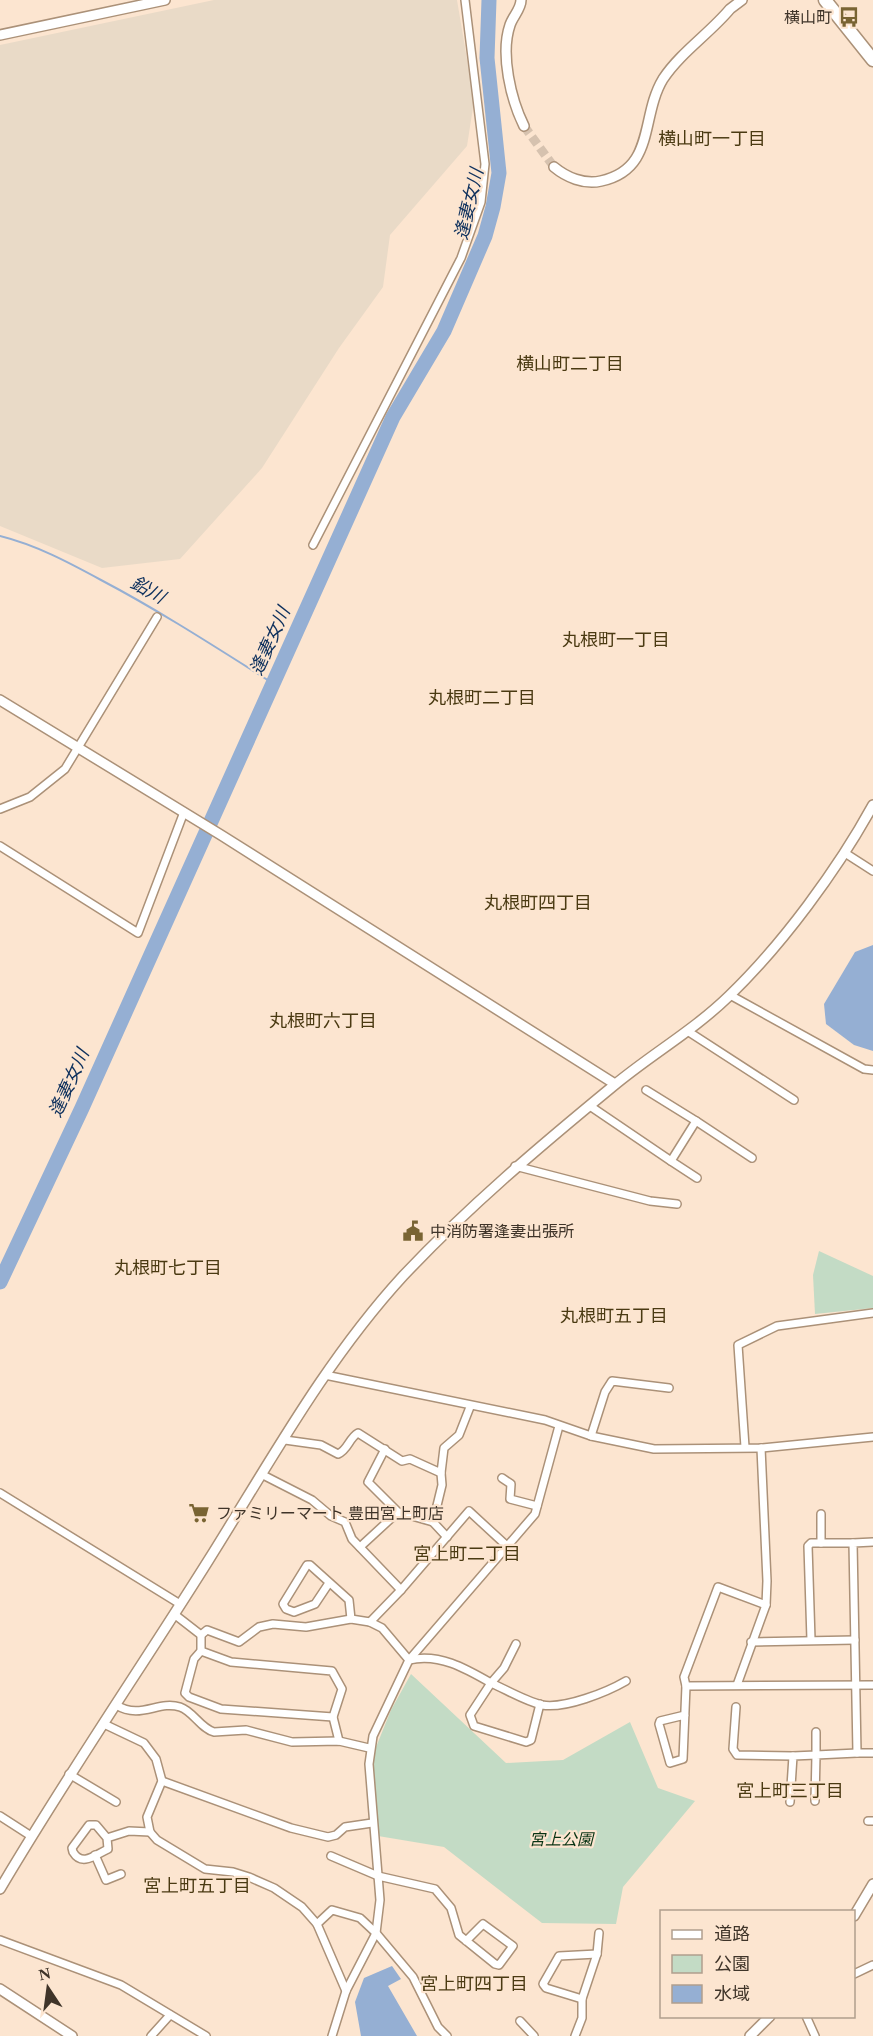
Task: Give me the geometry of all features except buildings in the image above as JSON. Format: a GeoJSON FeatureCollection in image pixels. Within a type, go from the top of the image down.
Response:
{"type":"FeatureCollection","features":[{"type":"Feature","properties":{"kind":"highway"},"geometry":{"type":"LineString","coordinates":[[825,0],[873,60]]}},
{"type":"Feature","properties":{"kind":"street"},"geometry":{"type":"LineString","coordinates":[[0,35],[165,0]]}},
{"type":"Feature","properties":{"kind":"street"},"geometry":{"type":"LineString","coordinates":[[313,545],[461,258],[481,202],[485,164],[465,0]]}},
{"type":"Feature","properties":{"kind":"street"},"geometry":{"type":"LineString","coordinates":[[521,0],[510,25],[508,71],[513,105],[524,126]]}},
{"type":"Feature","properties":{"kind":"street"},"geometry":{"type":"LineString","coordinates":[[554,167],[564,176],[596,182],[614,178],[625,172],[640,152],[648,128],[648,117],[663,80],[730,9],[742,0]]}},
{"type":"Feature","properties":{"kind":"street"},"geometry":{"type":"LineString","coordinates":[[0,810],[30,797],[48,785],[65,769],[157,617]]}},
{"type":"Feature","properties":{"kind":"street"},"geometry":{"type":"LineString","coordinates":[[0,700],[221,835],[615,1084]]}},
{"type":"Feature","properties":{"kind":"street"},"geometry":{"type":"LineString","coordinates":[[0,1889],[69,1774],[104,1724],[325,1375],[366,1318],[401,1279],[515,1166],[615,1084],[689,1032],[730,995],[803,910],[845,853],[873,805]]}},
{"type":"Feature","properties":{"kind":"street"},"geometry":{"type":"LineString","coordinates":[[0,846],[138,933],[188,815]]}},
{"type":"Feature","properties":{"kind":"street"},"geometry":{"type":"LineString","coordinates":[[845,853],[873,872]]}},
{"type":"Feature","properties":{"kind":"street"},"geometry":{"type":"LineString","coordinates":[[730,995],[864,1069],[873,1070]]}},
{"type":"Feature","properties":{"kind":"street"},"geometry":{"type":"LineString","coordinates":[[689,1032],[794,1100]]}},
{"type":"Feature","properties":{"kind":"street"},"geometry":{"type":"LineString","coordinates":[[646,1090],[753,1158]]}},
{"type":"Feature","properties":{"kind":"street"},"geometry":{"type":"LineString","coordinates":[[590,1106],[698,1178]]}},
{"type":"Feature","properties":{"kind":"street"},"geometry":{"type":"LineString","coordinates":[[671,1161],[696,1121]]}},
{"type":"Feature","properties":{"kind":"street"},"geometry":{"type":"LineString","coordinates":[[515,1166],[650,1201],[677,1204]]}},
{"type":"Feature","properties":{"kind":"street"},"geometry":{"type":"LineString","coordinates":[[745,1447],[738,1345],[777,1326],[873,1312]]}},
{"type":"Feature","properties":{"kind":"street"},"geometry":{"type":"LineString","coordinates":[[325,1375],[470,1407],[545,1420],[591,1436],[654,1449],[762,1448],[873,1437]]}},
{"type":"Feature","properties":{"kind":"street"},"geometry":{"type":"LineString","coordinates":[[591,1436],[605,1392],[612,1381],[669,1388]]}},
{"type":"Feature","properties":{"kind":"street"},"geometry":{"type":"LineString","coordinates":[[433,1522],[442,1485],[444,1448],[459,1435],[470,1407]]}},
{"type":"Feature","properties":{"kind":"street"},"geometry":{"type":"LineString","coordinates":[[332,2036],[346,1991],[376,1933],[380,1900],[372,1823],[369,1748],[409,1660],[535,1514],[559,1426]]}},
{"type":"Feature","properties":{"kind":"street"},"geometry":{"type":"LineString","coordinates":[[285,1440],[321,1445],[338,1454],[344,1452],[353,1436],[358,1433],[402,1461],[410,1459],[441,1473]]}},
{"type":"Feature","properties":{"kind":"street"},"geometry":{"type":"LineString","coordinates":[[737,1685],[766,1605],[762,1448]]}},
{"type":"Feature","properties":{"kind":"street"},"geometry":{"type":"LineString","coordinates":[[385,1449],[368,1482],[398,1512],[433,1522],[447,1536]]}},
{"type":"Feature","properties":{"kind":"street"},"geometry":{"type":"LineString","coordinates":[[263,1474],[312,1500],[331,1516],[345,1522],[352,1539],[401,1590]]}},
{"type":"Feature","properties":{"kind":"street"},"geometry":{"type":"LineString","coordinates":[[502,1478],[511,1484],[510,1498],[537,1506]]}},
{"type":"Feature","properties":{"kind":"street"},"geometry":{"type":"LineString","coordinates":[[0,1493],[180,1604]]}},
{"type":"Feature","properties":{"kind":"street"},"geometry":{"type":"LineString","coordinates":[[370,1622],[401,1590],[469,1511],[508,1546]]}},
{"type":"Feature","properties":{"kind":"street"},"geometry":{"type":"LineString","coordinates":[[360,1547],[398,1512]]}},
{"type":"Feature","properties":{"kind":"street"},"geometry":{"type":"LineString","coordinates":[[821,1514],[821,1543]]}},
{"type":"Feature","properties":{"kind":"street"},"geometry":{"type":"LineString","coordinates":[[853,1542],[857,1753]]}},
{"type":"Feature","properties":{"kind":"street"},"geometry":{"type":"LineString","coordinates":[[811,1640],[808,1549],[811,1543],[873,1542]]}},
{"type":"Feature","properties":{"kind":"street"},"geometry":{"type":"LineString","coordinates":[[329,1583],[315,1604],[294,1612],[286,1609],[283,1604],[307,1565],[310,1565],[349,1600],[351,1618]]}},
{"type":"Feature","properties":{"kind":"street"},"geometry":{"type":"LineString","coordinates":[[685,1715],[659,1724],[670,1763],[683,1759],[685,1715],[686,1686],[684,1677],[718,1587],[766,1605]]}},
{"type":"Feature","properties":{"kind":"street"},"geometry":{"type":"LineString","coordinates":[[174,1614],[201,1635]]}},
{"type":"Feature","properties":{"kind":"street"},"geometry":{"type":"LineString","coordinates":[[201,1635],[207,1630],[239,1642],[260,1627],[273,1624],[306,1627],[351,1618],[370,1622],[382,1628],[409,1660]]}},
{"type":"Feature","properties":{"kind":"street"},"geometry":{"type":"LineString","coordinates":[[201,1635],[201,1651],[194,1659],[184,1693],[221,1709],[333,1717]]}},
{"type":"Feature","properties":{"kind":"street"},"geometry":{"type":"LineString","coordinates":[[752,1642],[855,1640]]}},
{"type":"Feature","properties":{"kind":"street"},"geometry":{"type":"LineString","coordinates":[[516,1644],[504,1668],[470,1715],[474,1726],[526,1742],[531,1740],[540,1704]]}},
{"type":"Feature","properties":{"kind":"street"},"geometry":{"type":"LineString","coordinates":[[201,1651],[231,1662],[330,1670],[342,1689],[333,1717],[339,1741]]}},
{"type":"Feature","properties":{"kind":"street"},"geometry":{"type":"LineString","coordinates":[[409,1660],[424,1656],[456,1663],[491,1683],[540,1704],[552,1706],[610,1690],[626,1681]]}},
{"type":"Feature","properties":{"kind":"street"},"geometry":{"type":"LineString","coordinates":[[686,1686],[873,1685]]}},
{"type":"Feature","properties":{"kind":"street"},"geometry":{"type":"LineString","coordinates":[[116,1705],[135,1712],[176,1706],[183,1708],[214,1732],[246,1730],[305,1743],[339,1741],[369,1748]]}},
{"type":"Feature","properties":{"kind":"street"},"geometry":{"type":"LineString","coordinates":[[736,1707],[733,1749],[737,1755],[793,1756],[873,1753]]}},
{"type":"Feature","properties":{"kind":"street"},"geometry":{"type":"LineString","coordinates":[[104,1724],[148,1745],[159,1765],[162,1781],[147,1818],[150,1832],[157,1840],[205,1869],[233,1872],[282,1893],[302,1907],[316,1924],[346,1991]]}},
{"type":"Feature","properties":{"kind":"street"},"geometry":{"type":"LineString","coordinates":[[815,1801],[816,1732]]}},
{"type":"Feature","properties":{"kind":"street"},"geometry":{"type":"LineString","coordinates":[[790,1802],[793,1756]]}},
{"type":"Feature","properties":{"kind":"street"},"geometry":{"type":"LineString","coordinates":[[69,1774],[116,1802]]}},
{"type":"Feature","properties":{"kind":"street"},"geometry":{"type":"LineString","coordinates":[[162,1781],[291,1828],[328,1837],[336,1835],[345,1827],[372,1823]]}},
{"type":"Feature","properties":{"kind":"street"},"geometry":{"type":"LineString","coordinates":[[0,1816],[31,1836]]}},
{"type":"Feature","properties":{"kind":"street"},"geometry":{"type":"LineString","coordinates":[[89,1825],[96,1825],[107,1839],[108,1850],[82,1860],[76,1857],[72,1848],[89,1825]]}},
{"type":"Feature","properties":{"kind":"street"},"geometry":{"type":"LineString","coordinates":[[107,1839],[129,1831],[150,1832]]}},
{"type":"Feature","properties":{"kind":"street"},"geometry":{"type":"LineString","coordinates":[[95,1855],[106,1880],[121,1874]]}},
{"type":"Feature","properties":{"kind":"street"},"geometry":{"type":"LineString","coordinates":[[331,1856],[378,1876],[435,1889],[448,1903],[457,1932],[466,1941],[499,1965],[513,1946],[483,1924],[466,1941]]}},
{"type":"Feature","properties":{"kind":"street"},"geometry":{"type":"LineString","coordinates":[[855,1914],[873,1884]]}},
{"type":"Feature","properties":{"kind":"street"},"geometry":{"type":"LineString","coordinates":[[316,1924],[332,1910],[360,1918],[376,1933],[413,1977],[438,2027],[447,2036]]}},
{"type":"Feature","properties":{"kind":"street"},"geometry":{"type":"LineString","coordinates":[[575,2036],[582,2018],[582,1999],[597,1954],[599,1933]]}},
{"type":"Feature","properties":{"kind":"street"},"geometry":{"type":"LineString","coordinates":[[0,1940],[121,1985],[206,2036]]}},
{"type":"Feature","properties":{"kind":"street"},"geometry":{"type":"LineString","coordinates":[[582,1999],[546,1988],[543,1984],[560,1956],[597,1954]]}},
{"type":"Feature","properties":{"kind":"street"},"geometry":{"type":"LineString","coordinates":[[855,1974],[873,1965]]}},
{"type":"Feature","properties":{"kind":"street"},"geometry":{"type":"LineString","coordinates":[[0,1989],[72,2036]]}},
{"type":"Feature","properties":{"kind":"street"},"geometry":{"type":"LineString","coordinates":[[151,2036],[170,2015]]}},
{"type":"Feature","properties":{"kind":"street"},"geometry":{"type":"LineString","coordinates":[[750,2036],[768,2018]]}},
{"type":"Feature","properties":{"kind":"street"},"geometry":{"type":"LineString","coordinates":[[807,2018],[815,2036]]}},
{"type":"Feature","properties":{"kind":"street"},"geometry":{"type":"LineString","coordinates":[[520,2021],[534,2036]]}},
{"type":"Feature","properties":{"kind":"shaded area"},"geometry":{"type":"Polygon","coordinates":[[[214,0],[457,0],[474,101],[467,146],[390,235],[383,287],[339,348],[262,468],[180,559],[102,568],[0,526],[0,45],[214,0]]]}},
{"type":"Feature","properties":{"kind":"green space"},"geometry":{"type":"Polygon","coordinates":[[[819,1251],[873,1276],[873,1308],[815,1314],[813,1275],[819,1251]]]}},
{"type":"Feature","properties":{"kind":"green space","name":"宮上公園"},"geometry":{"type":"Polygon","coordinates":[[[411,1674],[506,1763],[563,1760],[630,1722],[658,1788],[695,1801],[623,1887],[616,1924],[542,1923],[444,1847],[378,1836],[372,1757],[391,1710],[411,1674]]]}},
{"type":"Feature","properties":{"kind":"water"},"geometry":{"type":"Polygon","coordinates":[[[873,945],[873,1051],[854,1045],[826,1024],[824,1004],[855,952],[873,945]]]}},
{"type":"Feature","properties":{"kind":"water"},"geometry":{"type":"Polygon","coordinates":[[[392,1966],[401,1979],[388,1986],[417,2036],[361,2036],[355,2002],[364,1978],[392,1966]]]}},
{"type":"Feature","properties":{"kind":"waterway","name":"逢妻女川"},"geometry":{"type":"LineString","coordinates":[[0,1282],[82,1108],[393,417],[444,331],[485,236],[499,173],[487,58],[489,0]]}},
{"type":"Feature","properties":{"kind":"waterway","name":"鉛川"},"geometry":{"type":"LineString","coordinates":[[0,536],[39,549],[89,573],[167,617],[274,684]]}},
{"type":"Feature","properties":{"kind":"tunnel"},"geometry":{"type":"LineString","coordinates":[[524,126],[554,167]]}},
{"type":"Feature","properties":{"kind":"place","name":"横山町"},"geometry":{"type":"Point","coordinates":[849,17]}},
{"type":"Feature","properties":{"kind":"place","name":"中消防署逢妻出張所"},"geometry":{"type":"Point","coordinates":[413,1231]}},
{"type":"Feature","properties":{"kind":"place","name":"ファミリーマート 豊田宮上町店"},"geometry":{"type":"Point","coordinates":[199,1513]}},
{"type":"Feature","properties":{"kind":"district","name":"横山町一丁目"},"geometry":{"type":"Point","coordinates":[712,139]}},
{"type":"Feature","properties":{"kind":"district","name":"横山町二丁目"},"geometry":{"type":"Point","coordinates":[570,364]}},
{"type":"Feature","properties":{"kind":"district","name":"丸根町一丁目"},"geometry":{"type":"Point","coordinates":[616,640]}},
{"type":"Feature","properties":{"kind":"district","name":"丸根町二丁目"},"geometry":{"type":"Point","coordinates":[482,698]}},
{"type":"Feature","properties":{"kind":"district","name":"丸根町四丁目"},"geometry":{"type":"Point","coordinates":[538,903]}},
{"type":"Feature","properties":{"kind":"district","name":"丸根町六丁目"},"geometry":{"type":"Point","coordinates":[323,1021]}},
{"type":"Feature","properties":{"kind":"district","name":"丸根町七丁目"},"geometry":{"type":"Point","coordinates":[168,1268]}},
{"type":"Feature","properties":{"kind":"district","name":"丸根町五丁目"},"geometry":{"type":"Point","coordinates":[614,1316]}},
{"type":"Feature","properties":{"kind":"district","name":"宮上町二丁目"},"geometry":{"type":"Point","coordinates":[467,1554]}},
{"type":"Feature","properties":{"kind":"district","name":"宮上町三丁目"},"geometry":{"type":"Point","coordinates":[790,1791]}},
{"type":"Feature","properties":{"kind":"district","name":"宮上町五丁目"},"geometry":{"type":"Point","coordinates":[197,1886]}},
{"type":"Feature","properties":{"kind":"district","name":"宮上町四丁目"},"geometry":{"type":"Point","coordinates":[474,1984]}}]}
